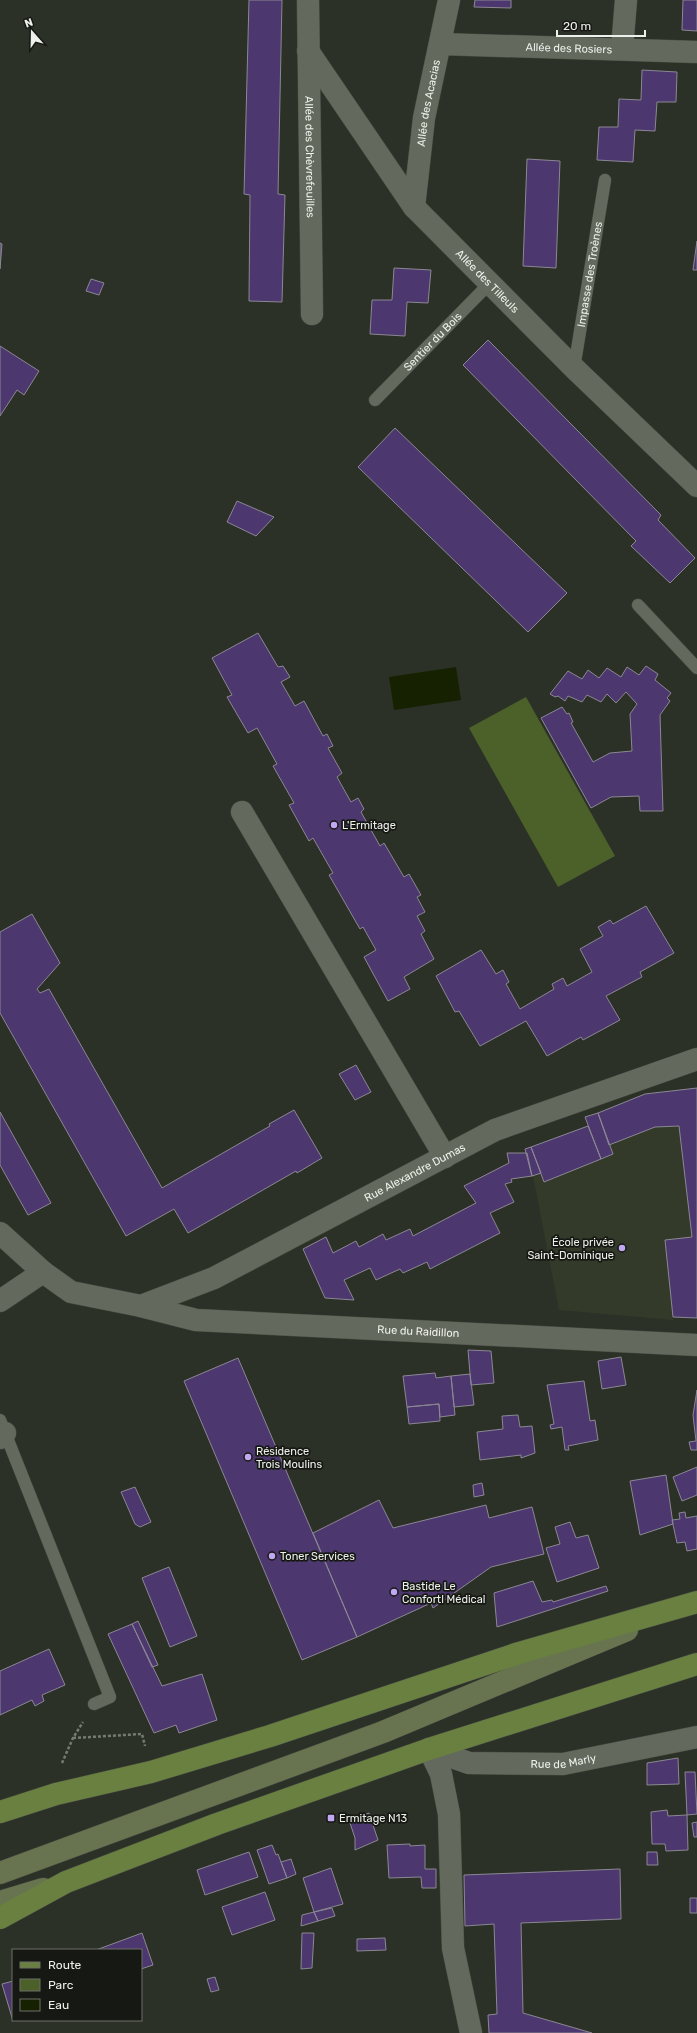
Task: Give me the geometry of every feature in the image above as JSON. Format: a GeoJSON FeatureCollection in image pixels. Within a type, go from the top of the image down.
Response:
{"type":"FeatureCollection","features":[{"type":"Feature","properties":{"kind":"main road"},"geometry":{"type":"LineString","coordinates":[[0,1874],[383,1732],[674,1610],[697,1602]]}},
{"type":"Feature","properties":{"kind":"main road"},"geometry":{"type":"LineString","coordinates":[[0,1812],[56,1794],[151,1772],[270,1736],[519,1653],[674,1610]]}},
{"type":"Feature","properties":{"kind":"main road"},"geometry":{"type":"LineString","coordinates":[[0,1902],[66,1882],[218,1824],[429,1749],[697,1664]]}},
{"type":"Feature","properties":{"kind":"main road"},"geometry":{"type":"LineString","coordinates":[[0,1918],[66,1882]]}},
{"type":"Feature","properties":{"kind":"street","name":"Allée des Chèvrefeuilles"},"geometry":{"type":"LineString","coordinates":[[308,0],[312,314]]}},
{"type":"Feature","properties":{"kind":"street","name":"Allée des Acacias"},"geometry":{"type":"LineString","coordinates":[[414,207],[424,118],[449,0]]}},
{"type":"Feature","properties":{"kind":"street"},"geometry":{"type":"LineString","coordinates":[[622,49],[626,0]]}},
{"type":"Feature","properties":{"kind":"street","name":"Allée des Rosiers"},"geometry":{"type":"LineString","coordinates":[[440,44],[697,52]]}},
{"type":"Feature","properties":{"kind":"street","name":"Allée des Tilleuls"},"geometry":{"type":"LineString","coordinates":[[308,51],[414,207],[574,368],[697,486]]}},
{"type":"Feature","properties":{"kind":"street"},"geometry":{"type":"LineString","coordinates":[[242,812],[445,1157]]}},
{"type":"Feature","properties":{"kind":"street","name":"Rue Alexandre Dumas"},"geometry":{"type":"LineString","coordinates":[[141,1306],[214,1278],[494,1130],[697,1059]]}},
{"type":"Feature","properties":{"kind":"street"},"geometry":{"type":"LineString","coordinates":[[0,1233],[43,1272],[0,1301]]}},
{"type":"Feature","properties":{"kind":"street","name":"Rue du Raidillon"},"geometry":{"type":"LineString","coordinates":[[43,1272],[71,1292],[141,1306],[196,1320],[697,1345]]}},
{"type":"Feature","properties":{"kind":"street","name":"Rue de Marly"},"geometry":{"type":"LineString","coordinates":[[429,1749],[469,1763],[563,1764],[636,1751],[697,1737]]}},
{"type":"Feature","properties":{"kind":"street"},"geometry":{"type":"LineString","coordinates":[[429,1749],[441,1774],[449,1814],[453,1948],[471,2033]]}},
{"type":"Feature","properties":{"kind":"lane","name":"Impasse des Troènes"},"geometry":{"type":"LineString","coordinates":[[574,368],[605,180]]}},
{"type":"Feature","properties":{"kind":"lane","name":"Sentier du Bois"},"geometry":{"type":"LineString","coordinates":[[375,400],[490,283]]}},
{"type":"Feature","properties":{"kind":"lane"},"geometry":{"type":"LineString","coordinates":[[638,605],[697,668]]}},
{"type":"Feature","properties":{"kind":"lane"},"geometry":{"type":"LineString","coordinates":[[2,1430],[110,1697],[94,1704]]}},
{"type":"Feature","properties":{"kind":"path"},"geometry":{"type":"LineString","coordinates":[[62,1763],[73,1738],[94,1704]]}},
{"type":"Feature","properties":{"kind":"path"},"geometry":{"type":"LineString","coordinates":[[73,1738],[142,1734],[146,1749]]}},
{"type":"Feature","properties":{"kind":"shaded area","name":"École privée Saint-Dominique"},"geometry":{"type":"Polygon","coordinates":[[[697,1088],[697,1318],[673,1317],[673,1320],[559,1310],[535,1186],[525,1149],[588,1126],[585,1117],[645,1094],[697,1088]]]}},
{"type":"Feature","properties":{"kind":"green space"},"geometry":{"type":"Polygon","coordinates":[[[526,697],[615,856],[558,887],[469,728],[526,697]]]}},
{"type":"Feature","properties":{"kind":"water"},"geometry":{"type":"Polygon","coordinates":[[[456,667],[461,700],[394,710],[389,677],[456,667]]]}},
{"type":"Feature","properties":{"kind":"building"},"geometry":{"type":"Polygon","coordinates":[[[249,0],[282,0],[278,194],[285,195],[282,302],[249,301],[250,195],[244,194],[249,0]]]}},
{"type":"Feature","properties":{"kind":"building"},"geometry":{"type":"Polygon","coordinates":[[[475,0],[511,0],[511,8],[474,7],[475,0]]]}},
{"type":"Feature","properties":{"kind":"building"},"geometry":{"type":"Polygon","coordinates":[[[683,0],[697,0],[697,31],[682,30],[683,0]]]}},
{"type":"Feature","properties":{"kind":"building"},"geometry":{"type":"Polygon","coordinates":[[[642,70],[677,72],[676,102],[657,102],[655,131],[635,130],[633,162],[597,160],[599,127],[618,127],[619,99],[641,100],[642,70]]]}},
{"type":"Feature","properties":{"kind":"building"},"geometry":{"type":"Polygon","coordinates":[[[527,159],[560,161],[556,268],[523,266],[527,159]]]}},
{"type":"Feature","properties":{"kind":"building"},"geometry":{"type":"Polygon","coordinates":[[[697,241],[697,270],[693,270],[697,241]]]}},
{"type":"Feature","properties":{"kind":"building"},"geometry":{"type":"Polygon","coordinates":[[[0,243],[2,244],[0,269],[0,243]]]}},
{"type":"Feature","properties":{"kind":"building"},"geometry":{"type":"Polygon","coordinates":[[[394,268],[431,270],[428,303],[407,302],[405,336],[370,334],[372,300],[392,300],[394,268]]]}},
{"type":"Feature","properties":{"kind":"building"},"geometry":{"type":"Polygon","coordinates":[[[91,279],[104,283],[99,295],[86,291],[91,279]]]}},
{"type":"Feature","properties":{"kind":"building"},"geometry":{"type":"Polygon","coordinates":[[[488,340],[661,515],[658,520],[695,558],[670,583],[631,546],[636,541],[463,365],[488,340]]]}},
{"type":"Feature","properties":{"kind":"building"},"geometry":{"type":"Polygon","coordinates":[[[0,346],[39,371],[24,395],[17,390],[0,416],[0,346]]]}},
{"type":"Feature","properties":{"kind":"building"},"geometry":{"type":"Polygon","coordinates":[[[395,428],[567,593],[528,632],[358,467],[395,428]]]}},
{"type":"Feature","properties":{"kind":"building"},"geometry":{"type":"Polygon","coordinates":[[[237,501],[274,517],[256,536],[227,522],[237,501]]]}},
{"type":"Feature","properties":{"kind":"building","name":"L'Ermitage"},"geometry":{"type":"Polygon","coordinates":[[[258,633],[278,667],[283,666],[290,677],[281,682],[295,706],[304,701],[323,736],[327,734],[333,746],[328,748],[342,773],[337,777],[351,802],[358,798],[364,809],[361,812],[380,846],[384,843],[404,877],[409,874],[421,895],[417,897],[425,912],[417,916],[425,931],[421,934],[434,959],[404,977],[410,989],[388,1001],[364,957],[376,950],[363,927],[360,929],[329,875],[333,873],[313,838],[309,841],[289,805],[294,803],[273,766],[277,764],[257,728],[248,733],[227,697],[232,695],[212,658],[258,633]]]}},
{"type":"Feature","properties":{"kind":"building"},"geometry":{"type":"Polygon","coordinates":[[[646,666],[658,674],[655,680],[671,693],[667,698],[670,701],[660,715],[663,811],[640,811],[639,796],[611,797],[591,808],[541,718],[562,707],[567,714],[569,713],[573,722],[571,723],[593,762],[610,753],[632,751],[630,714],[637,704],[626,692],[616,703],[607,694],[601,702],[587,695],[582,702],[568,696],[565,701],[558,696],[555,697],[550,694],[568,671],[582,679],[588,670],[599,678],[607,668],[621,677],[627,667],[639,675],[646,666]]]}},
{"type":"Feature","properties":{"kind":"building"},"geometry":{"type":"Polygon","coordinates":[[[646,906],[674,953],[640,972],[642,977],[606,996],[620,1020],[583,1040],[581,1037],[547,1056],[526,1021],[480,1046],[459,1011],[455,1012],[436,976],[481,950],[496,974],[503,970],[509,982],[506,984],[520,1009],[554,989],[552,984],[563,978],[567,986],[592,972],[580,949],[603,936],[598,927],[610,920],[613,924],[646,906]]]}},
{"type":"Feature","properties":{"kind":"building"},"geometry":{"type":"Polygon","coordinates":[[[32,914],[60,963],[37,989],[40,993],[49,989],[162,1188],[270,1126],[269,1124],[294,1110],[322,1158],[297,1173],[296,1171],[188,1233],[174,1209],[126,1236],[0,1013],[0,932],[32,914]]]}},
{"type":"Feature","properties":{"kind":"building"},"geometry":{"type":"Polygon","coordinates":[[[356,1065],[371,1092],[355,1100],[339,1074],[356,1065]]]}},
{"type":"Feature","properties":{"kind":"building"},"geometry":{"type":"Polygon","coordinates":[[[697,1088],[697,1318],[673,1317],[665,1240],[692,1237],[679,1126],[655,1127],[609,1145],[598,1113],[645,1094],[697,1088]]]}},
{"type":"Feature","properties":{"kind":"building"},"geometry":{"type":"Polygon","coordinates":[[[0,1112],[51,1203],[28,1215],[0,1165],[0,1112]]]}},
{"type":"Feature","properties":{"kind":"building"},"geometry":{"type":"Polygon","coordinates":[[[598,1113],[613,1154],[601,1159],[585,1117],[598,1113]]]}},
{"type":"Feature","properties":{"kind":"building"},"geometry":{"type":"Polygon","coordinates":[[[588,1126],[601,1159],[544,1182],[531,1147],[588,1126]]]}},
{"type":"Feature","properties":{"kind":"building"},"geometry":{"type":"Polygon","coordinates":[[[531,1147],[541,1173],[532,1176],[525,1149],[531,1147]]]}},
{"type":"Feature","properties":{"kind":"building"},"geometry":{"type":"Polygon","coordinates":[[[507,1153],[527,1153],[532,1176],[511,1179],[512,1182],[505,1184],[514,1202],[490,1213],[500,1233],[430,1269],[427,1262],[403,1273],[400,1269],[376,1280],[370,1268],[344,1280],[354,1300],[325,1298],[303,1249],[326,1237],[333,1253],[356,1241],[359,1247],[383,1234],[386,1240],[410,1229],[413,1236],[476,1203],[464,1186],[509,1163],[507,1153]]]}},
{"type":"Feature","properties":{"kind":"building"},"geometry":{"type":"Polygon","coordinates":[[[468,1350],[491,1351],[494,1383],[471,1385],[468,1350]]]}},
{"type":"Feature","properties":{"kind":"building"},"geometry":{"type":"Polygon","coordinates":[[[621,1357],[626,1385],[602,1389],[598,1361],[621,1357]]]}},
{"type":"Feature","properties":{"kind":"building","name":"Résidence Trois Moulins"},"geometry":{"type":"Polygon","coordinates":[[[238,1358],[357,1637],[302,1660],[184,1381],[238,1358]]]}},
{"type":"Feature","properties":{"kind":"building"},"geometry":{"type":"Polygon","coordinates":[[[435,1373],[436,1378],[451,1376],[455,1415],[440,1417],[439,1404],[407,1407],[403,1376],[435,1373]]]}},
{"type":"Feature","properties":{"kind":"building"},"geometry":{"type":"Polygon","coordinates":[[[470,1374],[474,1405],[454,1407],[451,1376],[470,1374]]]}},
{"type":"Feature","properties":{"kind":"building"},"geometry":{"type":"Polygon","coordinates":[[[584,1381],[590,1421],[595,1420],[598,1440],[568,1446],[569,1450],[565,1450],[562,1427],[551,1429],[550,1425],[554,1424],[547,1385],[584,1381]]]}},
{"type":"Feature","properties":{"kind":"building"},"geometry":{"type":"Polygon","coordinates":[[[697,1390],[697,1450],[691,1450],[689,1442],[696,1441],[693,1415],[697,1390]]]}},
{"type":"Feature","properties":{"kind":"building"},"geometry":{"type":"Polygon","coordinates":[[[439,1404],[440,1421],[409,1424],[407,1407],[439,1404]]]}},
{"type":"Feature","properties":{"kind":"building"},"geometry":{"type":"Polygon","coordinates":[[[518,1415],[520,1427],[532,1426],[535,1453],[521,1458],[521,1455],[480,1460],[477,1432],[503,1429],[502,1416],[518,1415]]]}},
{"type":"Feature","properties":{"kind":"building"},"geometry":{"type":"Polygon","coordinates":[[[697,1467],[697,1495],[682,1501],[673,1477],[697,1467]]]}},
{"type":"Feature","properties":{"kind":"building"},"geometry":{"type":"Polygon","coordinates":[[[666,1475],[673,1524],[640,1535],[630,1481],[666,1475]]]}},
{"type":"Feature","properties":{"kind":"building"},"geometry":{"type":"Polygon","coordinates":[[[482,1483],[484,1495],[474,1497],[473,1485],[482,1483]]]}},
{"type":"Feature","properties":{"kind":"building"},"geometry":{"type":"Polygon","coordinates":[[[135,1487],[151,1522],[140,1527],[135,1524],[121,1492],[135,1487]]]}},
{"type":"Feature","properties":{"kind":"building"},"geometry":{"type":"Polygon","coordinates":[[[379,1500],[393,1528],[486,1505],[489,1518],[532,1507],[544,1554],[491,1567],[433,1608],[431,1603],[357,1637],[313,1533],[379,1500]]]}},
{"type":"Feature","properties":{"kind":"building"},"geometry":{"type":"Polygon","coordinates":[[[685,1512],[686,1518],[697,1516],[697,1549],[687,1551],[685,1542],[677,1543],[672,1520],[680,1519],[679,1513],[685,1512]]]}},
{"type":"Feature","properties":{"kind":"building"},"geometry":{"type":"Polygon","coordinates":[[[570,1522],[576,1538],[588,1535],[599,1568],[557,1582],[546,1548],[560,1544],[555,1527],[570,1522]]]}},
{"type":"Feature","properties":{"kind":"building"},"geometry":{"type":"Polygon","coordinates":[[[169,1567],[197,1636],[170,1647],[142,1578],[169,1567]]]}},
{"type":"Feature","properties":{"kind":"building"},"geometry":{"type":"Polygon","coordinates":[[[533,1581],[542,1602],[552,1600],[553,1602],[606,1586],[608,1591],[497,1627],[494,1593],[533,1581]]]}},
{"type":"Feature","properties":{"kind":"building"},"geometry":{"type":"Polygon","coordinates":[[[138,1621],[158,1665],[152,1667],[132,1624],[138,1621]]]}},
{"type":"Feature","properties":{"kind":"building"},"geometry":{"type":"Polygon","coordinates":[[[132,1624],[162,1686],[202,1674],[217,1720],[179,1733],[176,1725],[154,1733],[108,1634],[132,1624]]]}},
{"type":"Feature","properties":{"kind":"building"},"geometry":{"type":"Polygon","coordinates":[[[49,1649],[65,1685],[42,1695],[44,1701],[35,1706],[32,1700],[0,1715],[0,1671],[49,1649]]]}},
{"type":"Feature","properties":{"kind":"building"},"geometry":{"type":"Polygon","coordinates":[[[678,1758],[679,1784],[647,1785],[647,1763],[678,1758]]]}},
{"type":"Feature","properties":{"kind":"building"},"geometry":{"type":"Polygon","coordinates":[[[685,1772],[695,1772],[697,1814],[687,1815],[685,1772]]]}},
{"type":"Feature","properties":{"kind":"building"},"geometry":{"type":"Polygon","coordinates":[[[667,1810],[668,1816],[687,1815],[688,1850],[666,1851],[665,1844],[652,1844],[651,1812],[667,1810]]]}},
{"type":"Feature","properties":{"kind":"building"},"geometry":{"type":"Polygon","coordinates":[[[369,1813],[378,1840],[355,1850],[355,1838],[349,1820],[369,1813]]]}},
{"type":"Feature","properties":{"kind":"building"},"geometry":{"type":"Polygon","coordinates":[[[697,1822],[697,1837],[694,1837],[692,1823],[697,1822]]]}},
{"type":"Feature","properties":{"kind":"building"},"geometry":{"type":"Polygon","coordinates":[[[410,1844],[410,1846],[425,1845],[425,1869],[436,1869],[436,1888],[422,1888],[421,1877],[389,1878],[387,1845],[410,1844]]]}},
{"type":"Feature","properties":{"kind":"building"},"geometry":{"type":"Polygon","coordinates":[[[272,1845],[276,1855],[278,1854],[287,1878],[269,1884],[257,1850],[272,1845]]]}},
{"type":"Feature","properties":{"kind":"building"},"geometry":{"type":"Polygon","coordinates":[[[249,1852],[258,1877],[205,1895],[197,1870],[249,1852]]]}},
{"type":"Feature","properties":{"kind":"building"},"geometry":{"type":"Polygon","coordinates":[[[647,1852],[657,1852],[658,1865],[647,1865],[647,1852]]]}},
{"type":"Feature","properties":{"kind":"building"},"geometry":{"type":"Polygon","coordinates":[[[291,1859],[296,1874],[287,1878],[281,1862],[291,1859]]]}},
{"type":"Feature","properties":{"kind":"building"},"geometry":{"type":"Polygon","coordinates":[[[331,1868],[343,1904],[314,1912],[303,1878],[331,1868]]]}},
{"type":"Feature","properties":{"kind":"building"},"geometry":{"type":"Polygon","coordinates":[[[620,1869],[621,1919],[521,1923],[523,2013],[592,2033],[489,2033],[488,2015],[497,2014],[494,1924],[465,1926],[464,1875],[620,1869]]]}},
{"type":"Feature","properties":{"kind":"building"},"geometry":{"type":"Polygon","coordinates":[[[265,1892],[275,1920],[232,1935],[222,1907],[265,1892]]]}},
{"type":"Feature","properties":{"kind":"building"},"geometry":{"type":"Polygon","coordinates":[[[690,1898],[697,1898],[697,1913],[690,1913],[690,1898]]]}},
{"type":"Feature","properties":{"kind":"building"},"geometry":{"type":"Polygon","coordinates":[[[332,1908],[335,1916],[318,1921],[314,1912],[332,1908]]]}},
{"type":"Feature","properties":{"kind":"building"},"geometry":{"type":"Polygon","coordinates":[[[314,1912],[318,1921],[301,1926],[302,1915],[314,1912]]]}},
{"type":"Feature","properties":{"kind":"building"},"geometry":{"type":"Polygon","coordinates":[[[142,1933],[153,1965],[142,1969],[142,1949],[99,1949],[142,1933]]]}},
{"type":"Feature","properties":{"kind":"building"},"geometry":{"type":"Polygon","coordinates":[[[302,1933],[314,1933],[312,1968],[301,1969],[302,1933]]]}},
{"type":"Feature","properties":{"kind":"building"},"geometry":{"type":"Polygon","coordinates":[[[385,1938],[386,1950],[357,1951],[357,1939],[385,1938]]]}},
{"type":"Feature","properties":{"kind":"building"},"geometry":{"type":"Polygon","coordinates":[[[215,1977],[219,1990],[211,1992],[207,1979],[215,1977]]]}},
{"type":"Feature","properties":{"kind":"building"},"geometry":{"type":"Polygon","coordinates":[[[12,1981],[12,2018],[2,1984],[12,1981]]]}},
{"type":"Feature","properties":{"kind":"place","name":"L'Ermitage"},"geometry":{"type":"Point","coordinates":[334,825]}},
{"type":"Feature","properties":{"kind":"place","name":"École privée Saint-Dominique"},"geometry":{"type":"Point","coordinates":[622,1248]}},
{"type":"Feature","properties":{"kind":"place","name":"Résidence Trois Moulins"},"geometry":{"type":"Point","coordinates":[248,1457]}},
{"type":"Feature","properties":{"kind":"place","name":"Toner Services"},"geometry":{"type":"Point","coordinates":[272,1556]}},
{"type":"Feature","properties":{"kind":"place","name":"Bastide Le Confortl Médical"},"geometry":{"type":"Point","coordinates":[394,1592]}},
{"type":"Feature","properties":{"kind":"place","name":"Ermitage N13"},"geometry":{"type":"Point","coordinates":[331,1818]}}]}
